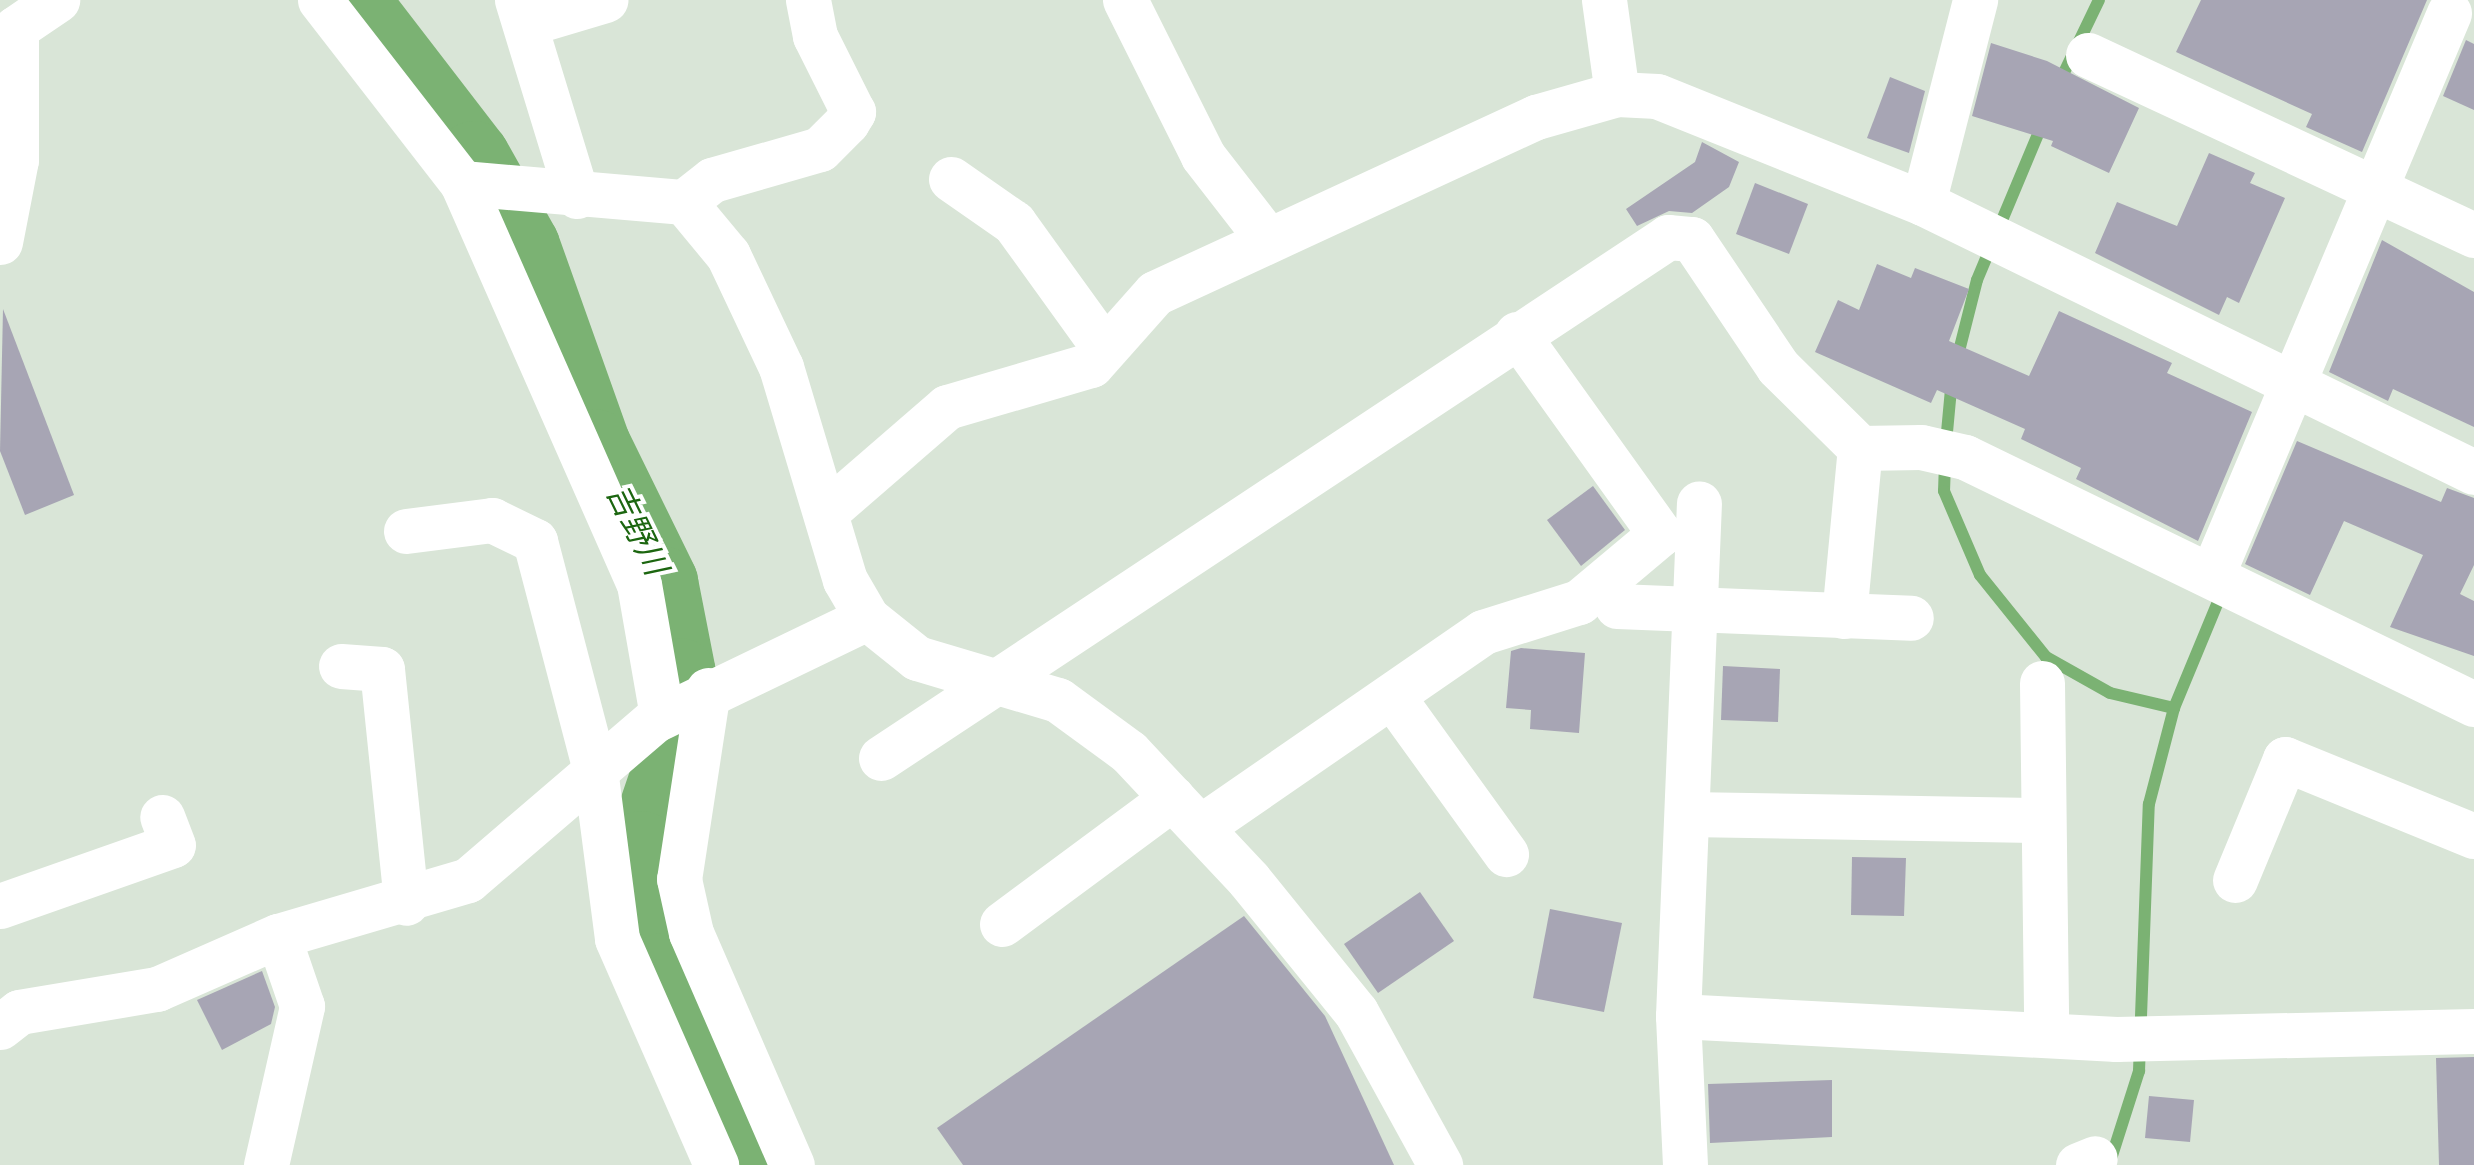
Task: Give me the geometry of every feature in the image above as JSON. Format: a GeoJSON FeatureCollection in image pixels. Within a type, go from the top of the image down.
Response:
{"type":"FeatureCollection","features":[{"type":"Feature","properties":{"kind":"street"},"geometry":{"type":"LineString","coordinates":[[320,0],[481,185],[639,584],[680,706],[678,878],[692,933],[792,1165]]}},
{"type":"Feature","properties":{"kind":"street"},"geometry":{"type":"LineString","coordinates":[[577,196],[521,12],[605,0]]}},
{"type":"Feature","properties":{"kind":"street"},"geometry":{"type":"LineString","coordinates":[[481,185],[684,202],[712,180],[820,149],[853,112],[815,36],[808,0]]}},
{"type":"Feature","properties":{"kind":"street"},"geometry":{"type":"LineString","coordinates":[[1125,0],[1203,156],[1265,236]]}},
{"type":"Feature","properties":{"kind":"street"},"geometry":{"type":"LineString","coordinates":[[1604,0],[1617,94]]}},
{"type":"Feature","properties":{"kind":"street"},"geometry":{"type":"LineString","coordinates":[[1923,202],[1970,2]]}},
{"type":"Feature","properties":{"kind":"street"},"geometry":{"type":"LineString","coordinates":[[0,242],[16,160],[16,28],[32,5]]}},
{"type":"Feature","properties":{"kind":"street"},"geometry":{"type":"LineString","coordinates":[[2212,575],[2448,12]]}},
{"type":"Feature","properties":{"kind":"street"},"geometry":{"type":"LineString","coordinates":[[2088,55],[2474,235]]}},
{"type":"Feature","properties":{"kind":"street"},"geometry":{"type":"LineString","coordinates":[[828,510],[947,407],[1091,364],[1155,293],[1265,236],[1536,117],[1617,94],[1657,96],[1923,202],[2474,472]]}},
{"type":"Feature","properties":{"kind":"street"},"geometry":{"type":"LineString","coordinates":[[950,180],[1014,223],[1105,350]]}},
{"type":"Feature","properties":{"kind":"street"},"geometry":{"type":"LineString","coordinates":[[684,202],[728,255],[773,351],[828,510],[845,580],[867,618],[918,658],[1058,700],[1129,752],[1187,812],[1356,1012],[1440,1165]]}},
{"type":"Feature","properties":{"kind":"street"},"geometry":{"type":"LineString","coordinates":[[882,758],[1668,237],[1692,239],[1778,367],[1860,448],[1921,447],[1965,457],[2474,704]]}},
{"type":"Feature","properties":{"kind":"street"},"geometry":{"type":"LineString","coordinates":[[1002,924],[1187,812],[1392,696],[1483,632],[1579,602],[1660,534],[1518,334]]}},
{"type":"Feature","properties":{"kind":"street"},"geometry":{"type":"LineString","coordinates":[[1844,616],[1860,448]]}},
{"type":"Feature","properties":{"kind":"street"},"geometry":{"type":"LineString","coordinates":[[1685,1165],[1678,1016],[1699,503]]}},
{"type":"Feature","properties":{"kind":"street"},"geometry":{"type":"LineString","coordinates":[[406,530],[492,520],[534,541],[595,769],[617,939],[716,1165]]}},
{"type":"Feature","properties":{"kind":"street"},"geometry":{"type":"LineString","coordinates":[[1617,606],[1911,618]]}},
{"type":"Feature","properties":{"kind":"street"},"geometry":{"type":"LineString","coordinates":[[0,1026],[20,1012],[158,989],[278,936],[406,903],[468,880],[529,836],[595,769],[680,706],[867,618]]}},
{"type":"Feature","properties":{"kind":"street"},"geometry":{"type":"LineString","coordinates":[[341,666],[382,668],[406,903]]}},
{"type":"Feature","properties":{"kind":"street"},"geometry":{"type":"LineString","coordinates":[[2042,683],[2038,820],[2046,1035]]}},
{"type":"Feature","properties":{"kind":"street"},"geometry":{"type":"LineString","coordinates":[[1392,696],[1506,854]]}},
{"type":"Feature","properties":{"kind":"street"},"geometry":{"type":"LineString","coordinates":[[2235,880],[2285,759],[2474,836]]}},
{"type":"Feature","properties":{"kind":"street"},"geometry":{"type":"LineString","coordinates":[[1686,814],[2038,820]]}},
{"type":"Feature","properties":{"kind":"street"},"geometry":{"type":"LineString","coordinates":[[0,906],[173,845],[162,817]]}},
{"type":"Feature","properties":{"kind":"street"},"geometry":{"type":"LineString","coordinates":[[266,1165],[302,1006],[278,936]]}},
{"type":"Feature","properties":{"kind":"street"},"geometry":{"type":"LineString","coordinates":[[1678,1016],[2134,1039],[2474,1030]]}},
{"type":"Feature","properties":{"kind":"building"},"geometry":{"type":"Polygon","coordinates":[[[2201,0],[2427,0],[2362,152],[2306,127],[2312,114],[2176,52],[2201,0]]]}},
{"type":"Feature","properties":{"kind":"building"},"geometry":{"type":"Polygon","coordinates":[[[2466,40],[2474,44],[2474,110],[2443,96],[2466,40]]]}},
{"type":"Feature","properties":{"kind":"building"},"geometry":{"type":"Polygon","coordinates":[[[1991,43],[2047,61],[2139,108],[2109,173],[2051,146],[2053,141],[1972,116],[1991,43]]]}},
{"type":"Feature","properties":{"kind":"building"},"geometry":{"type":"Polygon","coordinates":[[[1890,77],[1925,91],[1909,153],[1867,138],[1890,77]]]}},
{"type":"Feature","properties":{"kind":"building"},"geometry":{"type":"Polygon","coordinates":[[[1702,142],[1739,162],[1729,187],[1692,213],[1669,211],[1637,226],[1626,209],[1695,162],[1702,142]]]}},
{"type":"Feature","properties":{"kind":"building"},"geometry":{"type":"Polygon","coordinates":[[[2209,153],[2255,173],[2250,183],[2285,198],[2239,303],[2227,297],[2219,315],[2095,253],[2117,202],[2177,226],[2209,153]]]}},
{"type":"Feature","properties":{"kind":"building"},"geometry":{"type":"Polygon","coordinates":[[[1755,183],[1808,204],[1789,254],[1736,234],[1755,183]]]}},
{"type":"Feature","properties":{"kind":"building"},"geometry":{"type":"Polygon","coordinates":[[[2382,240],[2474,292],[2474,427],[2393,389],[2388,401],[2329,372],[2382,240]]]}},
{"type":"Feature","properties":{"kind":"building"},"geometry":{"type":"Polygon","coordinates":[[[1877,264],[1911,278],[1915,268],[1969,289],[1949,341],[2029,376],[2059,311],[2172,363],[2167,373],[2252,412],[2198,541],[2076,479],[2081,468],[2021,439],[2025,429],[1937,390],[1931,403],[1815,352],[1838,300],[1859,310],[1877,264]]]}},
{"type":"Feature","properties":{"kind":"building"},"geometry":{"type":"Polygon","coordinates":[[[3,309],[74,495],[25,515],[0,451],[3,309]]]}},
{"type":"Feature","properties":{"kind":"building"},"geometry":{"type":"Polygon","coordinates":[[[2297,441],[2441,502],[2447,488],[2474,498],[2474,565],[2460,594],[2474,601],[2474,656],[2390,627],[2423,555],[2344,521],[2310,595],[2245,564],[2297,441]]]}},
{"type":"Feature","properties":{"kind":"building"},"geometry":{"type":"Polygon","coordinates":[[[1593,486],[1625,530],[1581,566],[1547,520],[1593,486]]]}},
{"type":"Feature","properties":{"kind":"building"},"geometry":{"type":"Polygon","coordinates":[[[1521,648],[1585,653],[1579,733],[1530,729],[1531,710],[1506,708],[1511,651],[1521,648]]]}},
{"type":"Feature","properties":{"kind":"building"},"geometry":{"type":"Polygon","coordinates":[[[1723,666],[1780,669],[1778,722],[1721,720],[1723,666]]]}},
{"type":"Feature","properties":{"kind":"building"},"geometry":{"type":"Polygon","coordinates":[[[1852,857],[1906,858],[1904,916],[1851,915],[1852,857]]]}},
{"type":"Feature","properties":{"kind":"building"},"geometry":{"type":"Polygon","coordinates":[[[1420,892],[1454,941],[1378,993],[1344,944],[1420,892]]]}},
{"type":"Feature","properties":{"kind":"building"},"geometry":{"type":"Polygon","coordinates":[[[1550,909],[1622,923],[1604,1012],[1533,998],[1550,909]]]}},
{"type":"Feature","properties":{"kind":"building"},"geometry":{"type":"Polygon","coordinates":[[[1244,916],[1325,1016],[1394,1165],[963,1165],[937,1128],[1244,916]]]}},
{"type":"Feature","properties":{"kind":"building"},"geometry":{"type":"Polygon","coordinates":[[[262,971],[275,1007],[271,1024],[222,1050],[197,1000],[262,971]]]}},
{"type":"Feature","properties":{"kind":"building"},"geometry":{"type":"Polygon","coordinates":[[[2474,1057],[2474,1165],[2439,1165],[2436,1058],[2474,1057]]]}},
{"type":"Feature","properties":{"kind":"building"},"geometry":{"type":"Polygon","coordinates":[[[1832,1080],[1832,1137],[1710,1143],[1708,1084],[1832,1080]]]}},
{"type":"Feature","properties":{"kind":"building"},"geometry":{"type":"Polygon","coordinates":[[[2149,1096],[2194,1100],[2190,1142],[2145,1138],[2149,1096]]]}},
{"type":"Feature","properties":{"kind":"waterway","name":"吉野川"},"geometry":{"type":"LineString","coordinates":[[353,0],[474,157],[524,246],[595,445],[662,582],[680,674],[673,756],[642,847],[663,969],[746,1165]]}},
{"type":"Feature","properties":{"kind":"waterway"},"geometry":{"type":"LineString","coordinates":[[2059,83],[2099,0]]}},
{"type":"Feature","properties":{"kind":"waterway"},"geometry":{"type":"LineString","coordinates":[[1957,359],[1977,280],[2044,120]]}},
{"type":"Feature","properties":{"kind":"waterway"},"geometry":{"type":"LineString","coordinates":[[1946,443],[1952,378]]}},
{"type":"Feature","properties":{"kind":"waterway"},"geometry":{"type":"LineString","coordinates":[[1945,463],[1944,491],[1980,575],[2046,657],[2110,693],[2174,708]]}},
{"type":"Feature","properties":{"kind":"waterway"},"geometry":{"type":"LineString","coordinates":[[2110,1162],[2139,1071],[2149,804],[2174,708],[2218,602]]}}]}
